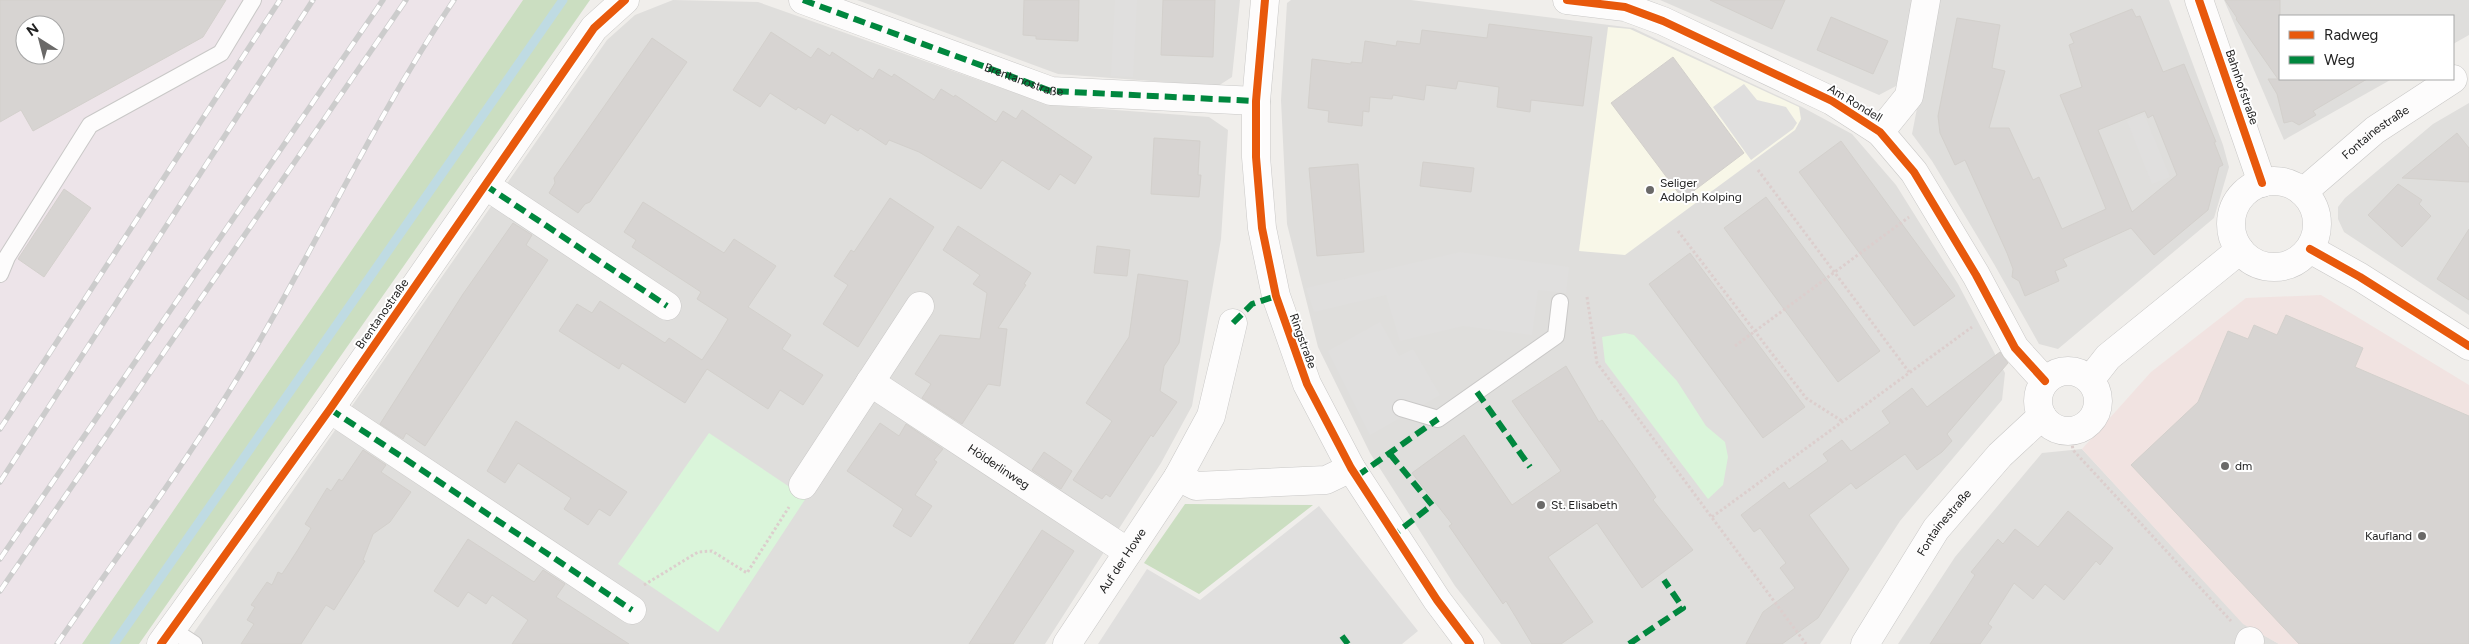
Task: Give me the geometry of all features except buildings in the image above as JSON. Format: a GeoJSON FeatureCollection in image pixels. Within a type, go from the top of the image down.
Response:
{"type":"FeatureCollection","features":[{"type":"Feature","properties":{"kind":"street","name":"Brentanostraße"},"geometry":{"type":"LineString","coordinates":[[166,637],[330,410],[594,28],[625,0]]}},
{"type":"Feature","properties":{"kind":"street","name":"Brentanostraße"},"geometry":{"type":"LineString","coordinates":[[803,0],[1051,91],[1256,101]]}},
{"type":"Feature","properties":{"kind":"street","name":"Ringstraße"},"geometry":{"type":"LineString","coordinates":[[1265,0],[1256,101],[1256,157],[1262,228],[1276,296],[1307,384],[1352,468],[1437,600],[1470,644]]}},
{"type":"Feature","properties":{"kind":"street","name":"Am Rondell"},"geometry":{"type":"LineString","coordinates":[[1567,0],[1625,4],[1832,101],[1880,132],[1914,172],[1995,310],[2015,348],[2045,381]]}},
{"type":"Feature","properties":{"kind":"street"},"geometry":{"type":"LineString","coordinates":[[1880,132],[1909,96],[1926,0]]}},
{"type":"Feature","properties":{"kind":"street","name":"Bahnhofstraße"},"geometry":{"type":"LineString","coordinates":[[2199,0],[2262,183]]}},
{"type":"Feature","properties":{"kind":"street","name":"Fontainestraße"},"geometry":{"type":"LineString","coordinates":[[2454,78],[2469,68]]}},
{"type":"Feature","properties":{"kind":"street","name":"Fontainestraße"},"geometry":{"type":"LineString","coordinates":[[2303,192],[2375,130],[2451,80]]}},
{"type":"Feature","properties":{"kind":"street"},"geometry":{"type":"LineString","coordinates":[[2273,181],[2288,183],[2303,192],[2311,201],[2316,213],[2317,230],[2310,249],[2293,263],[2271,267],[2253,262],[2240,250],[2232,232],[2232,213],[2243,195],[2262,183],[2273,181]]}},
{"type":"Feature","properties":{"kind":"street"},"geometry":{"type":"LineString","coordinates":[[484,185],[668,306]]}},
{"type":"Feature","properties":{"kind":"street"},"geometry":{"type":"LineString","coordinates":[[2310,249],[2360,277],[2469,346]]}},
{"type":"Feature","properties":{"kind":"street"},"geometry":{"type":"LineString","coordinates":[[2090,380],[2108,358],[2240,250]]}},
{"type":"Feature","properties":{"kind":"street"},"geometry":{"type":"LineString","coordinates":[[803,486],[920,306]]}},
{"type":"Feature","properties":{"kind":"street","name":"Auf der Howe"},"geometry":{"type":"LineString","coordinates":[[1067,644],[1178,477],[1211,416],[1234,323]]}},
{"type":"Feature","properties":{"kind":"street"},"geometry":{"type":"LineString","coordinates":[[2068,370],[2080,373],[2090,380],[2097,391],[2098,404],[2094,416],[2084,426],[2070,431],[2059,429],[2049,424],[2042,416],[2038,398],[2045,381],[2055,373],[2068,370]]}},
{"type":"Feature","properties":{"kind":"street","name":"Hölderlinweg"},"geometry":{"type":"LineString","coordinates":[[870,382],[1128,552]]}},
{"type":"Feature","properties":{"kind":"street"},"geometry":{"type":"LineString","coordinates":[[330,410],[624,605]]}},
{"type":"Feature","properties":{"kind":"street","name":"Fontainestraße"},"geometry":{"type":"LineString","coordinates":[[1865,644],[1936,529],[2000,455],[2042,416]]}},
{"type":"Feature","properties":{"kind":"street"},"geometry":{"type":"LineString","coordinates":[[1178,477],[1196,486],[1326,480],[1352,468]]}},
{"type":"Feature","properties":{"kind":"lane"},"geometry":{"type":"LineString","coordinates":[[0,274],[7,256],[90,125],[221,53],[254,0]]}},
{"type":"Feature","properties":{"kind":"lane"},"geometry":{"type":"LineString","coordinates":[[1401,408],[1438,419],[1556,336],[1560,302]]}},
{"type":"Feature","properties":{"kind":"lane"},"geometry":{"type":"LineString","coordinates":[[166,637],[194,644]]}},
{"type":"Feature","properties":{"kind":"path"},"geometry":{"type":"LineString","coordinates":[[1758,170],[1909,372]]}},
{"type":"Feature","properties":{"kind":"path"},"geometry":{"type":"LineString","coordinates":[[1735,346],[1931,201]]}},
{"type":"Feature","properties":{"kind":"path"},"geometry":{"type":"LineString","coordinates":[[1678,231],[1806,398],[1842,421]]}},
{"type":"Feature","properties":{"kind":"path"},"geometry":{"type":"LineString","coordinates":[[1586,297],[1597,363],[1806,644]]}},
{"type":"Feature","properties":{"kind":"path"},"geometry":{"type":"LineString","coordinates":[[1712,517],[1995,310]]}},
{"type":"Feature","properties":{"kind":"path"},"geometry":{"type":"LineString","coordinates":[[2070,431],[2073,450],[2249,643]]}},
{"type":"Feature","properties":{"kind":"path"},"geometry":{"type":"LineString","coordinates":[[624,605],[630,580],[640,588],[698,552],[712,551],[747,572],[803,486]]}},
{"type":"Feature","properties":{"kind":"shaded area"},"geometry":{"type":"Polygon","coordinates":[[[0,0],[523,0],[82,644],[0,644],[0,0]]]}},
{"type":"Feature","properties":{"kind":"shaded area"},"geometry":{"type":"Polygon","coordinates":[[[673,0],[758,2],[1049,105],[1209,117],[1228,130],[1221,239],[1192,406],[1161,463],[1045,644],[186,644],[607,40],[635,15],[673,0]]]}},
{"type":"Feature","properties":{"kind":"shaded area"},"geometry":{"type":"Polygon","coordinates":[[[857,0],[1240,0],[1232,77],[1218,86],[1058,74],[857,0]]]}},
{"type":"Feature","properties":{"kind":"shaded area"},"geometry":{"type":"Polygon","coordinates":[[[1115,0],[1137,0],[1133,77],[1111,76],[1115,0]]]}},
{"type":"Feature","properties":{"kind":"shaded area"},"geometry":{"type":"Polygon","coordinates":[[[1291,0],[1411,0],[1633,28],[1802,107],[1852,134],[1896,185],[1958,284],[2005,373],[2002,400],[1900,521],[1820,644],[1501,644],[1455,586],[1370,453],[1318,347],[1287,224],[1281,100],[1287,3],[1291,0]]]}},
{"type":"Feature","properties":{"kind":"shaded area"},"geometry":{"type":"Polygon","coordinates":[[[1660,0],[1913,0],[1896,86],[1879,95],[1660,0]]]}},
{"type":"Feature","properties":{"kind":"shaded area"},"geometry":{"type":"Polygon","coordinates":[[[1938,0],[2169,0],[2223,145],[2229,167],[2214,218],[2058,349],[2039,344],[1994,264],[1932,161],[1912,134],[1938,0]]]}},
{"type":"Feature","properties":{"kind":"shaded area"},"geometry":{"type":"Polygon","coordinates":[[[2224,0],[2469,0],[2469,35],[2454,43],[2454,15],[2279,15],[2279,80],[2390,80],[2284,140],[2224,0]]]}},
{"type":"Feature","properties":{"kind":"shaded area","name":"Seliger Adolph Kolping"},"geometry":{"type":"Polygon","coordinates":[[[1608,27],[1630,29],[1799,107],[1801,119],[1795,130],[1625,255],[1579,251],[1608,27]]]}},
{"type":"Feature","properties":{"kind":"shaded area"},"geometry":{"type":"Polygon","coordinates":[[[1744,84],[1757,100],[1786,107],[1797,123],[1793,129],[1751,160],[1713,107],[1744,84]]]}},
{"type":"Feature","properties":{"kind":"shaded area"},"geometry":{"type":"Polygon","coordinates":[[[2469,103],[2469,315],[2344,232],[2338,219],[2338,207],[2345,198],[2433,124],[2469,103]]]}},
{"type":"Feature","properties":{"kind":"shaded area"},"geometry":{"type":"Polygon","coordinates":[[[2144,114],[2170,177],[2152,184],[2127,121],[2144,114]]]}},
{"type":"Feature","properties":{"kind":"shaded area"},"geometry":{"type":"Polygon","coordinates":[[[1460,252],[1569,267],[1566,293],[1538,290],[1532,335],[1463,326],[1400,341],[1386,295],[1314,312],[1306,288],[1460,252]]]}},
{"type":"Feature","properties":{"kind":"shaded area"},"geometry":{"type":"Polygon","coordinates":[[[2321,295],[2469,385],[2469,644],[2279,644],[2243,624],[2082,449],[2151,372],[2246,298],[2321,295]]]}},
{"type":"Feature","properties":{"kind":"shaded area"},"geometry":{"type":"Polygon","coordinates":[[[1380,322],[1399,356],[1413,349],[1440,395],[1370,435],[1328,351],[1380,322]]]}},
{"type":"Feature","properties":{"kind":"shaded area"},"geometry":{"type":"Polygon","coordinates":[[[2082,449],[2243,623],[2279,644],[1898,644],[1955,557],[2042,453],[2082,449]]]}},
{"type":"Feature","properties":{"kind":"shaded area"},"geometry":{"type":"Polygon","coordinates":[[[1319,506],[1418,631],[1402,644],[1098,644],[1147,569],[1200,600],[1319,506]]]}},
{"type":"Feature","properties":{"kind":"green space"},"geometry":{"type":"Polygon","coordinates":[[[523,0],[590,0],[139,644],[82,644],[523,0]]]}},
{"type":"Feature","properties":{"kind":"green space"},"geometry":{"type":"Polygon","coordinates":[[[1625,333],[1634,335],[1677,381],[1706,426],[1725,442],[1728,457],[1723,485],[1708,499],[1605,362],[1602,337],[1625,333]]]}},
{"type":"Feature","properties":{"kind":"green space"},"geometry":{"type":"Polygon","coordinates":[[[709,433],[806,498],[718,632],[618,564],[709,433]]]}},
{"type":"Feature","properties":{"kind":"green space"},"geometry":{"type":"Polygon","coordinates":[[[1185,504],[1313,505],[1199,594],[1144,563],[1185,504]]]}},
{"type":"Feature","properties":{"kind":"waterway"},"geometry":{"type":"LineString","coordinates":[[114,644],[563,0]]}},
{"type":"Feature","properties":{"kind":"railway"},"geometry":{"type":"LineString","coordinates":[[0,429],[280,0]]}},
{"type":"Feature","properties":{"kind":"railway"},"geometry":{"type":"LineString","coordinates":[[0,482],[313,0]]}},
{"type":"Feature","properties":{"kind":"railway"},"geometry":{"type":"LineString","coordinates":[[0,559],[383,0]]}},
{"type":"Feature","properties":{"kind":"railway"},"geometry":{"type":"LineString","coordinates":[[0,591],[406,0]]}},
{"type":"Feature","properties":{"kind":"railway"},"geometry":{"type":"LineString","coordinates":[[57,644],[184,460],[233,385],[281,304],[376,128],[454,0]]}},
{"type":"Feature","properties":{"kind":"marked path"},"geometry":{"type":"LineString","coordinates":[[803,0],[1051,91],[1256,101]]}},
{"type":"Feature","properties":{"kind":"marked path"},"geometry":{"type":"LineString","coordinates":[[485,185],[667,306]]}},
{"type":"Feature","properties":{"kind":"marked path"},"geometry":{"type":"LineString","coordinates":[[1233,323],[1252,304],[1276,296]]}},
{"type":"Feature","properties":{"kind":"marked path"},"geometry":{"type":"LineString","coordinates":[[1477,392],[1530,467]]}},
{"type":"Feature","properties":{"kind":"marked path"},"geometry":{"type":"LineString","coordinates":[[330,409],[632,610]]}},
{"type":"Feature","properties":{"kind":"marked path"},"geometry":{"type":"LineString","coordinates":[[1357,476],[1438,419]]}},
{"type":"Feature","properties":{"kind":"marked path"},"geometry":{"type":"LineString","coordinates":[[1390,454],[1432,505],[1395,534]]}},
{"type":"Feature","properties":{"kind":"marked path"},"geometry":{"type":"LineString","coordinates":[[1629,644],[1683,608],[1664,580]]}},
{"type":"Feature","properties":{"kind":"marked path"},"geometry":{"type":"LineString","coordinates":[[1342,636],[1348,644]]}},
{"type":"Feature","properties":{"kind":"cycle path"},"geometry":{"type":"LineString","coordinates":[[161,644],[330,409],[594,28],[625,0]]}},
{"type":"Feature","properties":{"kind":"cycle path"},"geometry":{"type":"LineString","coordinates":[[1265,0],[1256,101],[1256,157],[1262,228],[1276,296],[1307,384],[1351,468],[1437,600],[1470,644]]}},
{"type":"Feature","properties":{"kind":"cycle path"},"geometry":{"type":"LineString","coordinates":[[1567,0],[1625,7],[1663,21],[1832,101],[1880,132],[1914,172],[1976,275],[2015,348],[2045,381]]}},
{"type":"Feature","properties":{"kind":"cycle path"},"geometry":{"type":"LineString","coordinates":[[2199,0],[2262,183]]}},
{"type":"Feature","properties":{"kind":"cycle path"},"geometry":{"type":"LineString","coordinates":[[2310,249],[2360,277],[2469,346]]}},
{"type":"Feature","properties":{"kind":"place","name":"Seliger Adolph Kolping"},"geometry":{"type":"Point","coordinates":[1650,190]}},
{"type":"Feature","properties":{"kind":"place","name":"dm"},"geometry":{"type":"Point","coordinates":[2225,466]}},
{"type":"Feature","properties":{"kind":"place","name":"St. Elisabeth"},"geometry":{"type":"Point","coordinates":[1541,505]}},
{"type":"Feature","properties":{"kind":"place","name":"Kaufland"},"geometry":{"type":"Point","coordinates":[2422,536]}}]}
